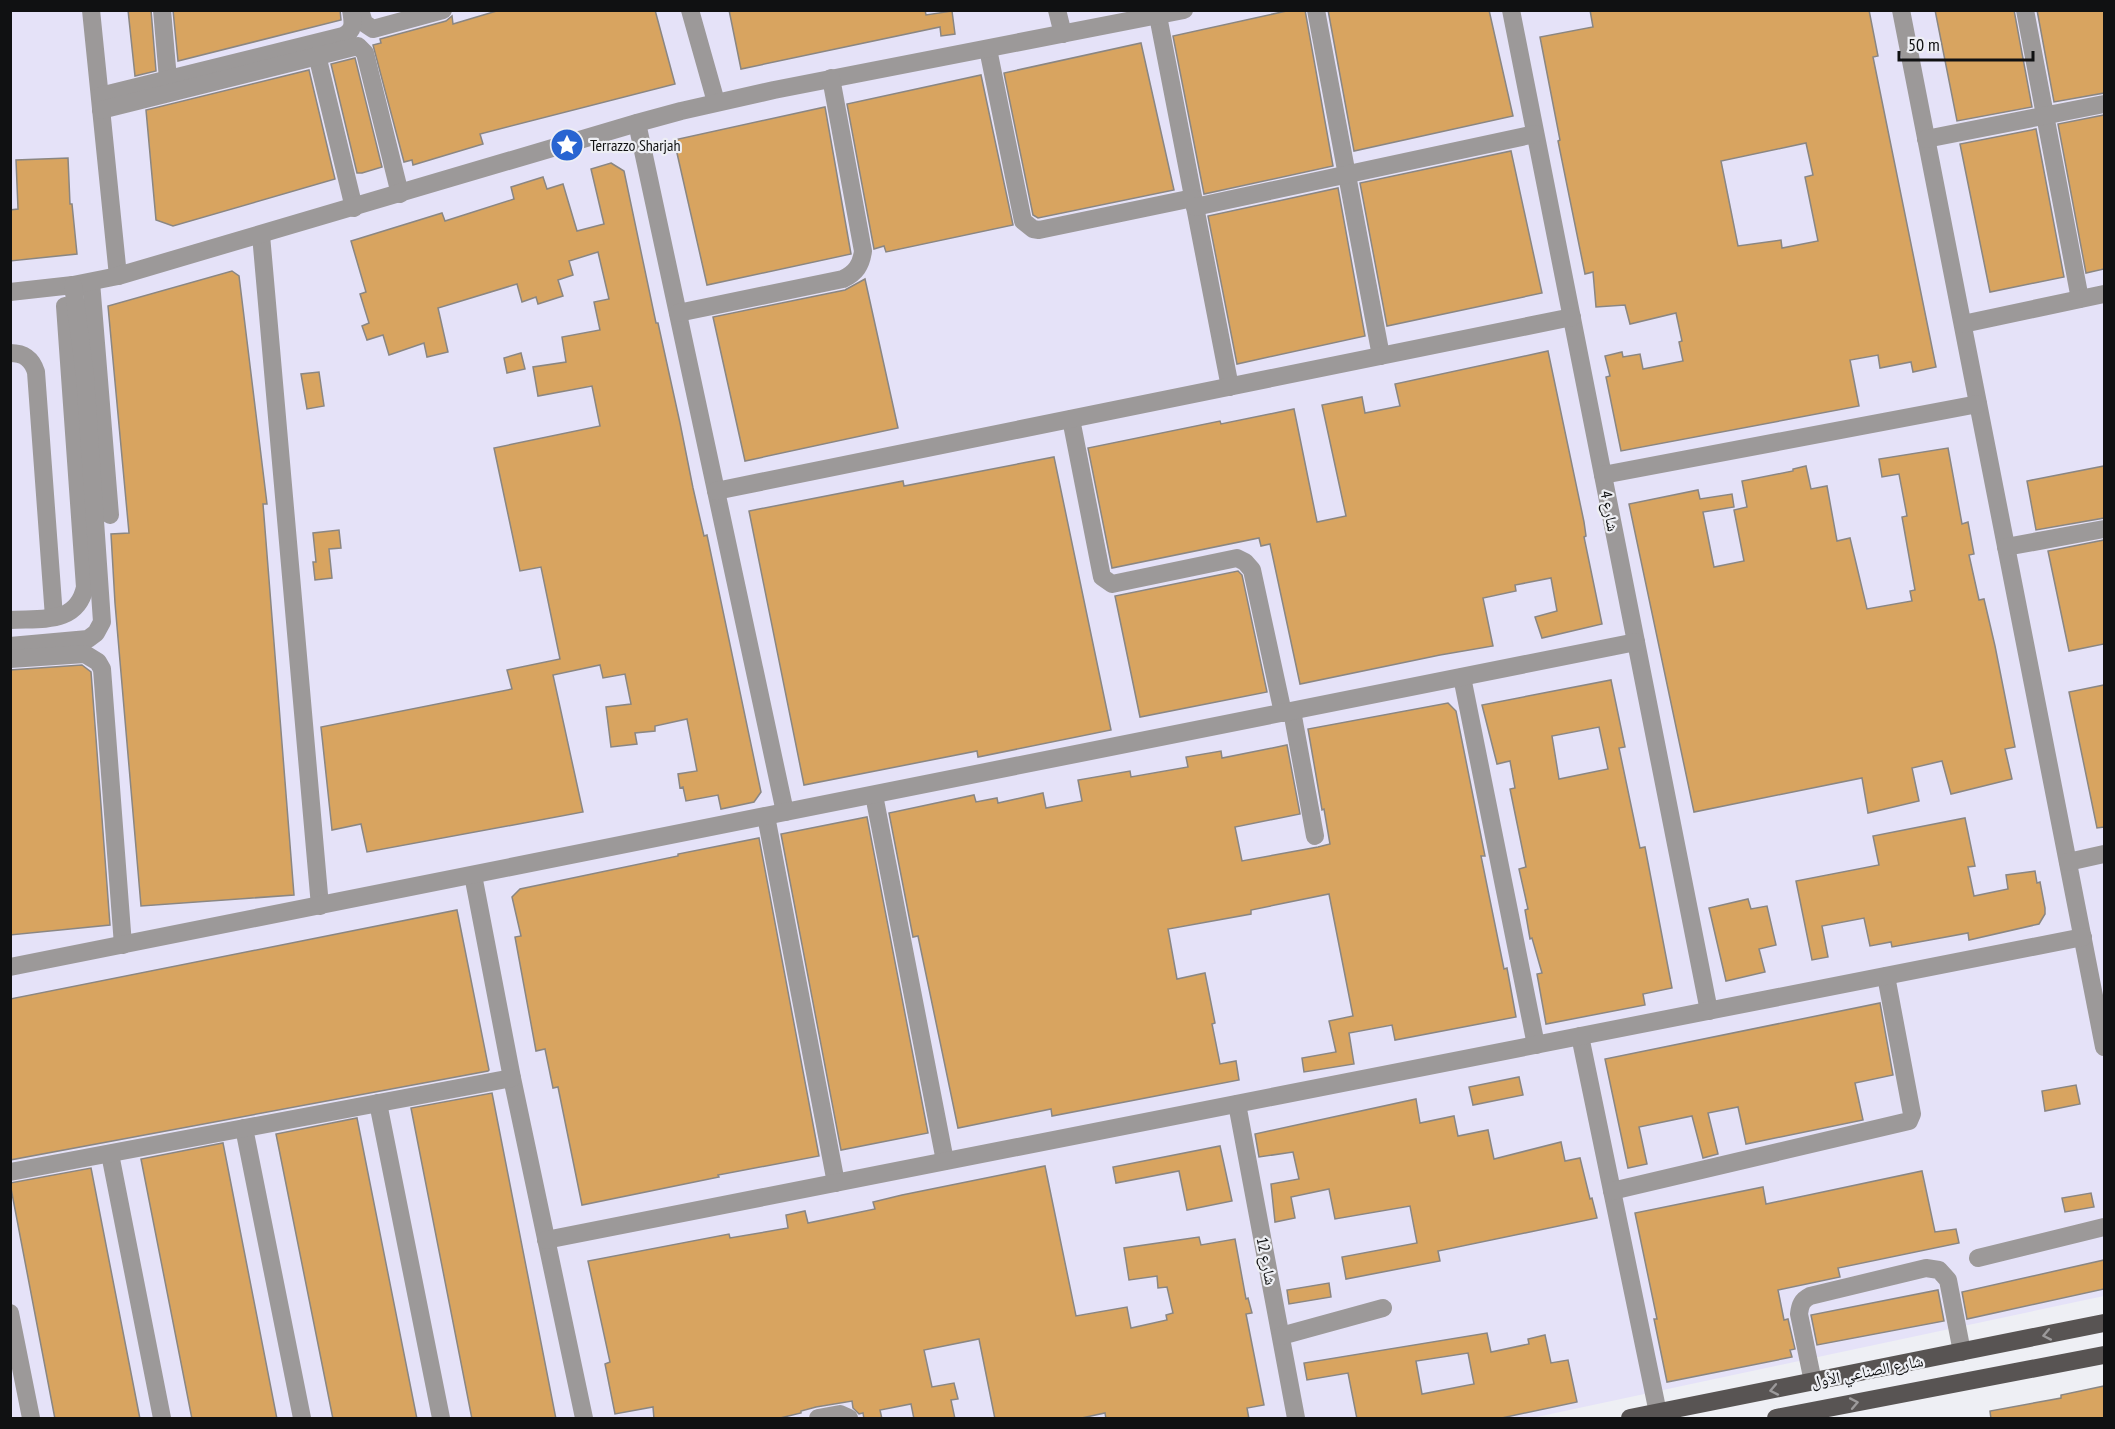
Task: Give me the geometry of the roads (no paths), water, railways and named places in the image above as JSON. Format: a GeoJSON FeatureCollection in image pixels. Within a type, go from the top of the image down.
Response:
{"type":"FeatureCollection","features":[{"type":"Feature","properties":{"kind":"main road","name":"شارع الصناعي الأول"},"geometry":{"type":"LineString","coordinates":[[1630,1419],[2104,1323]]}},
{"type":"Feature","properties":{"kind":"main road","name":"شارع الصناعي الأول"},"geometry":{"type":"LineString","coordinates":[[1776,1419],[1817,1414],[2104,1355]]}},
{"type":"Feature","properties":{"kind":"street"},"geometry":{"type":"LineString","coordinates":[[162,10],[168,79]]}},
{"type":"Feature","properties":{"kind":"street"},"geometry":{"type":"LineString","coordinates":[[101,103],[168,79],[343,36],[351,31],[353,26],[351,10]]}},
{"type":"Feature","properties":{"kind":"street"},"geometry":{"type":"LineString","coordinates":[[360,10],[363,23],[373,29],[443,10]]}},
{"type":"Feature","properties":{"kind":"street"},"geometry":{"type":"LineString","coordinates":[[690,10],[716,102]]}},
{"type":"Feature","properties":{"kind":"street"},"geometry":{"type":"LineString","coordinates":[[1057,10],[1063,34]]}},
{"type":"Feature","properties":{"kind":"street"},"geometry":{"type":"LineString","coordinates":[[10,292],[118,276],[637,123],[716,102],[1184,10]]}},
{"type":"Feature","properties":{"kind":"street"},"geometry":{"type":"LineString","coordinates":[[1316,10],[1381,356]]}},
{"type":"Feature","properties":{"kind":"street","name":"شارع 4"},"geometry":{"type":"LineString","coordinates":[[1511,10],[1709,1011]]}},
{"type":"Feature","properties":{"kind":"street"},"geometry":{"type":"LineString","coordinates":[[1901,10],[2104,1047]]}},
{"type":"Feature","properties":{"kind":"street"},"geometry":{"type":"LineString","coordinates":[[2025,10],[2080,299]]}},
{"type":"Feature","properties":{"kind":"street"},"geometry":{"type":"LineString","coordinates":[[94,11],[118,276]]}},
{"type":"Feature","properties":{"kind":"street"},"geometry":{"type":"LineString","coordinates":[[1158,16],[1230,387]]}},
{"type":"Feature","properties":{"kind":"street"},"geometry":{"type":"LineString","coordinates":[[101,103],[354,46],[363,50],[400,194]]}},
{"type":"Feature","properties":{"kind":"street"},"geometry":{"type":"LineString","coordinates":[[988,49],[1023,221],[1027,226],[1039,230],[1347,174],[1535,135]]}},
{"type":"Feature","properties":{"kind":"street"},"geometry":{"type":"LineString","coordinates":[[317,55],[354,208]]}},
{"type":"Feature","properties":{"kind":"street"},"geometry":{"type":"LineString","coordinates":[[678,313],[843,279],[858,268],[863,251],[831,78]]}},
{"type":"Feature","properties":{"kind":"street"},"geometry":{"type":"LineString","coordinates":[[1926,139],[2104,104]]}},
{"type":"Feature","properties":{"kind":"street"},"geometry":{"type":"LineString","coordinates":[[637,123],[785,812]]}},
{"type":"Feature","properties":{"kind":"street"},"geometry":{"type":"LineString","coordinates":[[261,235],[320,906]]}},
{"type":"Feature","properties":{"kind":"street"},"geometry":{"type":"LineString","coordinates":[[75,284],[110,515]]}},
{"type":"Feature","properties":{"kind":"street"},"geometry":{"type":"LineString","coordinates":[[10,620],[54,617],[72,611],[78,605],[85,587],[75,284]]}},
{"type":"Feature","properties":{"kind":"street"},"geometry":{"type":"LineString","coordinates":[[10,646],[88,639],[96,633],[102,622],[85,376],[75,284]]}},
{"type":"Feature","properties":{"kind":"street"},"geometry":{"type":"LineString","coordinates":[[1963,324],[2104,294]]}},
{"type":"Feature","properties":{"kind":"street"},"geometry":{"type":"LineString","coordinates":[[716,492],[1572,317]]}},
{"type":"Feature","properties":{"kind":"street"},"geometry":{"type":"LineString","coordinates":[[10,353],[27,357],[36,372],[54,617]]}},
{"type":"Feature","properties":{"kind":"street"},"geometry":{"type":"LineString","coordinates":[[1603,475],[1978,404]]}},
{"type":"Feature","properties":{"kind":"street"},"geometry":{"type":"LineString","coordinates":[[1071,419],[1102,577],[1112,584],[1237,558],[1245,562],[1252,570],[1288,712],[1314,836]]}},
{"type":"Feature","properties":{"kind":"street"},"geometry":{"type":"LineString","coordinates":[[2006,547],[2104,529]]}},
{"type":"Feature","properties":{"kind":"street"},"geometry":{"type":"LineString","coordinates":[[10,968],[1636,642]]}},
{"type":"Feature","properties":{"kind":"street"},"geometry":{"type":"LineString","coordinates":[[10,659],[86,654],[98,662],[102,669],[123,945]]}},
{"type":"Feature","properties":{"kind":"street"},"geometry":{"type":"LineString","coordinates":[[1462,677],[1536,1045]]}},
{"type":"Feature","properties":{"kind":"street"},"geometry":{"type":"LineString","coordinates":[[874,795],[945,1161]]}},
{"type":"Feature","properties":{"kind":"street"},"geometry":{"type":"LineString","coordinates":[[766,816],[836,1183]]}},
{"type":"Feature","properties":{"kind":"street"},"geometry":{"type":"LineString","coordinates":[[2068,862],[2104,854]]}},
{"type":"Feature","properties":{"kind":"street"},"geometry":{"type":"LineString","coordinates":[[474,875],[512,1078],[584,1419]]}},
{"type":"Feature","properties":{"kind":"street"},"geometry":{"type":"LineString","coordinates":[[546,1240],[2083,937]]}},
{"type":"Feature","properties":{"kind":"street"},"geometry":{"type":"LineString","coordinates":[[1612,1191],[1909,1121],[1912,1114],[1886,976]]}},
{"type":"Feature","properties":{"kind":"street"},"geometry":{"type":"LineString","coordinates":[[1580,1036],[1658,1413]]}},
{"type":"Feature","properties":{"kind":"street"},"geometry":{"type":"LineString","coordinates":[[10,1172],[512,1078]]}},
{"type":"Feature","properties":{"kind":"street"},"geometry":{"type":"LineString","coordinates":[[378,1103],[441,1419]]}},
{"type":"Feature","properties":{"kind":"street","name":"شارع 12"},"geometry":{"type":"LineString","coordinates":[[1237,1104],[1296,1419]]}},
{"type":"Feature","properties":{"kind":"street"},"geometry":{"type":"LineString","coordinates":[[244,1128],[302,1419]]}},
{"type":"Feature","properties":{"kind":"street"},"geometry":{"type":"LineString","coordinates":[[110,1154],[162,1419]]}},
{"type":"Feature","properties":{"kind":"street"},"geometry":{"type":"LineString","coordinates":[[1978,1258],[2104,1227]]}},
{"type":"Feature","properties":{"kind":"street"},"geometry":{"type":"LineString","coordinates":[[1813,1382],[1799,1314],[1801,1303],[1810,1296],[1926,1268],[1939,1270],[1948,1280],[1962,1352]]}},
{"type":"Feature","properties":{"kind":"street"},"geometry":{"type":"LineString","coordinates":[[1281,1336],[1383,1308]]}},
{"type":"Feature","properties":{"kind":"street"},"geometry":{"type":"LineString","coordinates":[[10,1313],[31,1419]]}},
{"type":"Feature","properties":{"kind":"street"},"geometry":{"type":"LineString","coordinates":[[818,1419],[840,1414],[849,1419]]}},
{"type":"Feature","properties":{"kind":"place","name":"Terrazzo Sharjah"},"geometry":{"type":"Point","coordinates":[567,145]}}]}
